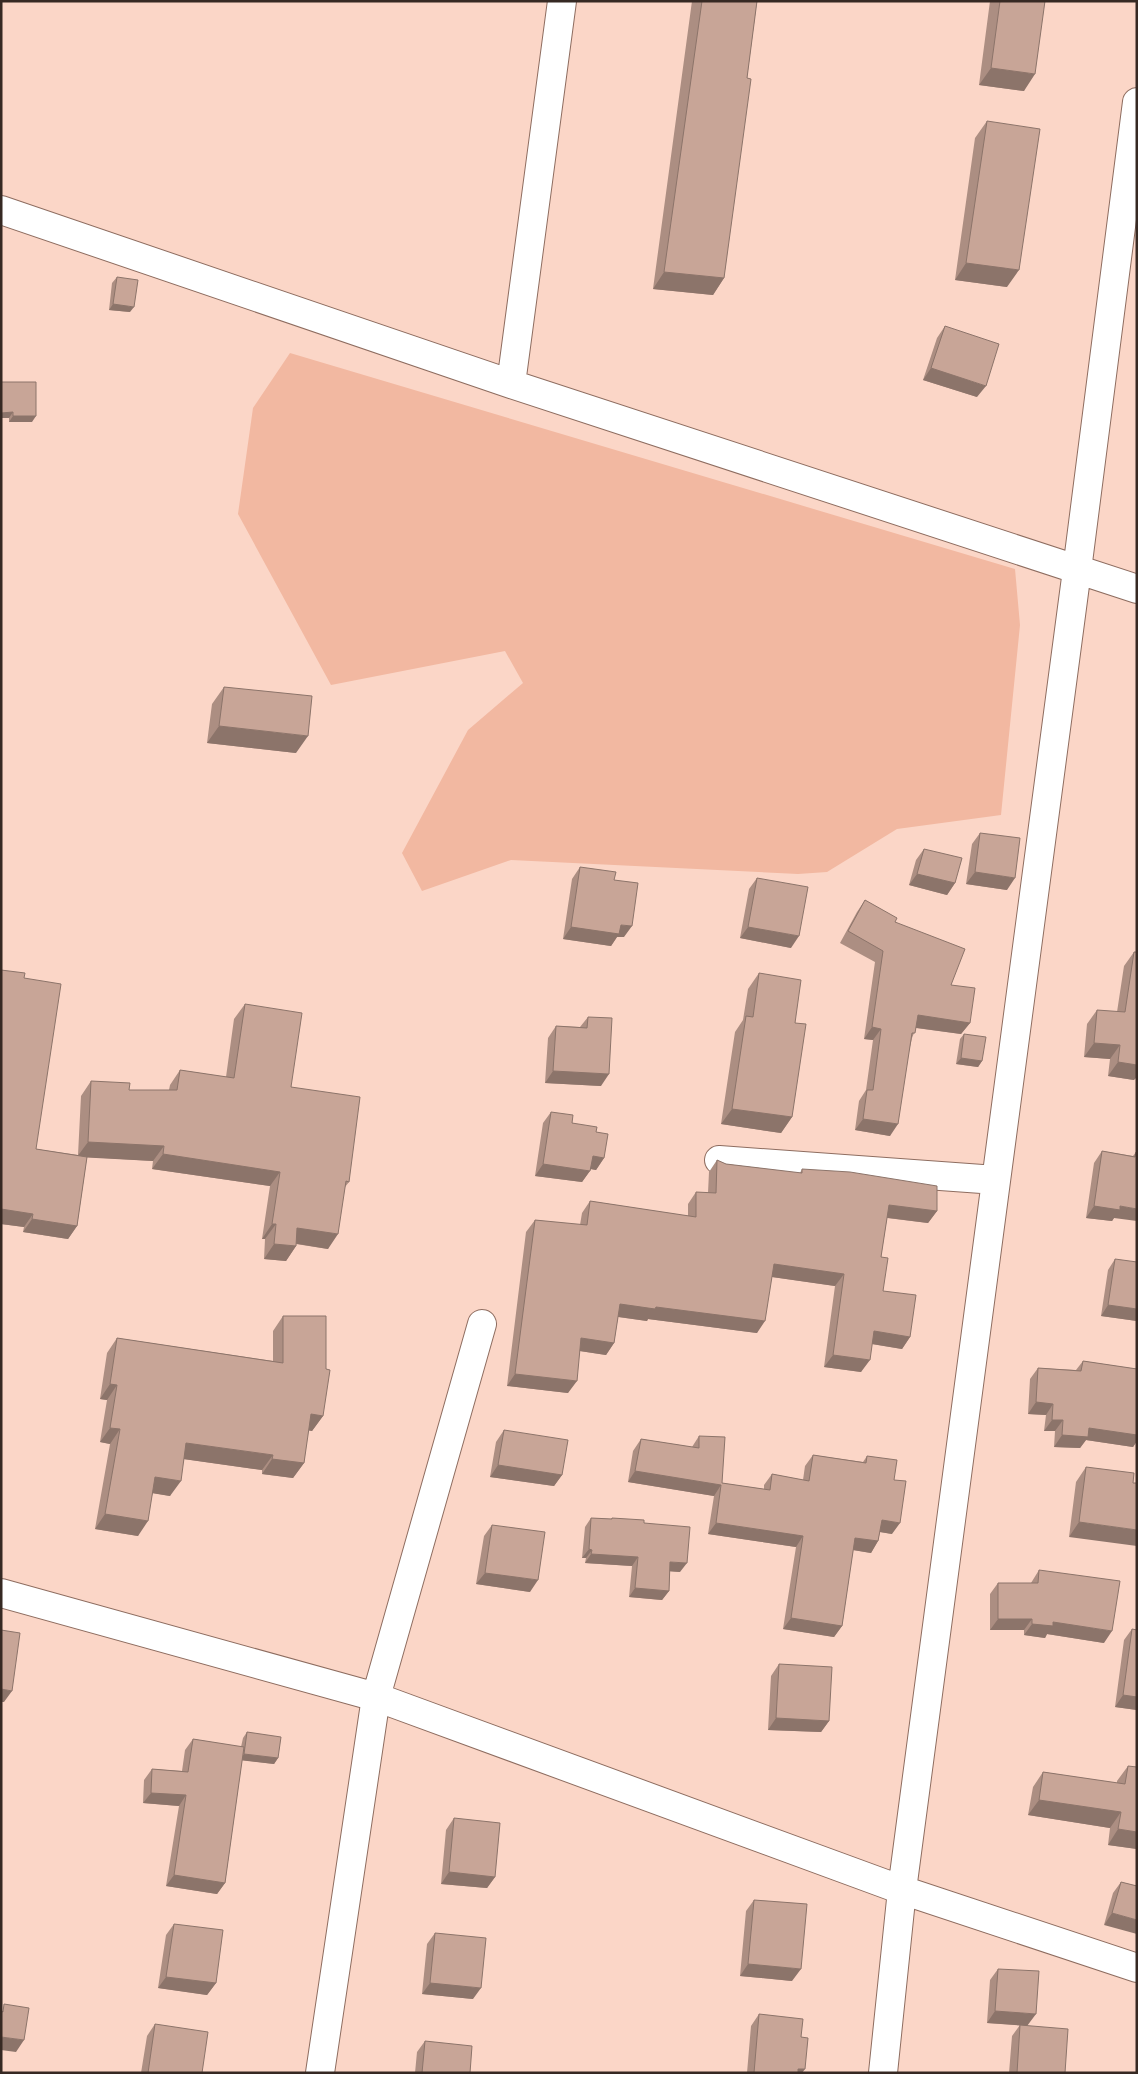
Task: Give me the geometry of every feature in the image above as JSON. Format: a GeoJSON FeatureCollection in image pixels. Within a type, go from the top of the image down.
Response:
{"type":"FeatureCollection","features":[{"type":"Feature","properties":{"kind":"street"},"geometry":{"type":"LineString","coordinates":[[511,384],[562,1]]}},
{"type":"Feature","properties":{"kind":"street"},"geometry":{"type":"LineString","coordinates":[[882,2073],[902,1890],[1078,570],[1137,102]]}},
{"type":"Feature","properties":{"kind":"street"},"geometry":{"type":"LineString","coordinates":[[1,210],[511,384],[1137,589]]}},
{"type":"Feature","properties":{"kind":"street"},"geometry":{"type":"LineString","coordinates":[[719,1160],[996,1180]]}},
{"type":"Feature","properties":{"kind":"street"},"geometry":{"type":"LineString","coordinates":[[320,2073],[376,1697],[482,1324]]}},
{"type":"Feature","properties":{"kind":"street"},"geometry":{"type":"LineString","coordinates":[[1,1593],[376,1697],[902,1890],[1137,1968]]}},
{"type":"Feature","properties":{"kind":"shaded area"},"geometry":{"type":"Polygon","coordinates":[[[290,353],[1015,569],[1020,625],[1001,815],[897,829],[827,872],[798,874],[511,860],[422,891],[402,853],[468,730],[523,683],[505,651],[331,685],[238,514],[253,408],[290,353]]]}},
{"type":"Feature","properties":{"kind":"building"},"geometry":{"type":"Polygon","coordinates":[[[702,1],[757,1],[747,78],[751,79],[724,278],[664,272],[702,1]]]}},
{"type":"Feature","properties":{"kind":"building"},"geometry":{"type":"Polygon","coordinates":[[[1000,1],[1045,1],[1035,74],[991,68],[1000,1]]]}},
{"type":"Feature","properties":{"kind":"building"},"geometry":{"type":"Polygon","coordinates":[[[987,121],[1040,129],[1019,270],[966,263],[987,121]]]}},
{"type":"Feature","properties":{"kind":"building"},"geometry":{"type":"Polygon","coordinates":[[[117,277],[138,280],[134,307],[113,304],[117,277]]]}},
{"type":"Feature","properties":{"kind":"building"},"geometry":{"type":"Polygon","coordinates":[[[945,326],[999,344],[986,386],[931,368],[945,326]]]}},
{"type":"Feature","properties":{"kind":"building"},"geometry":{"type":"Polygon","coordinates":[[[1,382],[36,382],[36,416],[13,416],[13,412],[1,413],[1,382]]]}},
{"type":"Feature","properties":{"kind":"building"},"geometry":{"type":"Polygon","coordinates":[[[224,687],[312,696],[308,736],[219,726],[224,687]]]}},
{"type":"Feature","properties":{"kind":"building"},"geometry":{"type":"Polygon","coordinates":[[[980,833],[1020,838],[1015,878],[975,872],[980,833]]]}},
{"type":"Feature","properties":{"kind":"building"},"geometry":{"type":"Polygon","coordinates":[[[924,849],[962,858],[955,883],[917,874],[924,849]]]}},
{"type":"Feature","properties":{"kind":"building"},"geometry":{"type":"Polygon","coordinates":[[[580,867],[616,872],[614,880],[638,883],[632,926],[621,925],[619,934],[571,927],[580,867]]]}},
{"type":"Feature","properties":{"kind":"building"},"geometry":{"type":"Polygon","coordinates":[[[757,878],[808,887],[799,936],[748,927],[757,878]]]}},
{"type":"Feature","properties":{"kind":"building"},"geometry":{"type":"Polygon","coordinates":[[[865,900],[897,918],[895,922],[965,949],[951,985],[975,988],[970,1023],[918,1015],[915,1033],[912,1033],[898,1124],[863,1119],[867,1090],[873,1090],[881,1029],[872,1027],[883,951],[848,931],[865,900]]]}},
{"type":"Feature","properties":{"kind":"building"},"geometry":{"type":"Polygon","coordinates":[[[1134,952],[1137,952],[1137,1065],[1118,1062],[1120,1045],[1094,1043],[1097,1010],[1125,1012],[1134,952]]]}},
{"type":"Feature","properties":{"kind":"building"},"geometry":{"type":"Polygon","coordinates":[[[1,970],[25,973],[24,978],[61,984],[36,1149],[87,1157],[77,1226],[32,1219],[33,1214],[1,1209],[1,970]]]}},
{"type":"Feature","properties":{"kind":"building"},"geometry":{"type":"Polygon","coordinates":[[[759,973],[801,980],[795,1023],[806,1024],[792,1117],[732,1109],[746,1016],[753,1017],[759,973]]]}},
{"type":"Feature","properties":{"kind":"building"},"geometry":{"type":"Polygon","coordinates":[[[245,1004],[302,1013],[291,1087],[360,1097],[349,1182],[346,1181],[338,1234],[297,1228],[296,1246],[274,1244],[276,1224],[272,1224],[280,1172],[163,1154],[164,1146],[88,1142],[91,1081],[130,1083],[129,1090],[177,1090],[180,1070],[234,1078],[245,1004]]]}},
{"type":"Feature","properties":{"kind":"building"},"geometry":{"type":"Polygon","coordinates":[[[588,1017],[612,1018],[609,1074],[553,1071],[556,1026],[587,1028],[588,1017]]]}},
{"type":"Feature","properties":{"kind":"building"},"geometry":{"type":"Polygon","coordinates":[[[964,1034],[986,1037],[982,1061],[961,1058],[964,1034]]]}},
{"type":"Feature","properties":{"kind":"building"},"geometry":{"type":"Polygon","coordinates":[[[551,1112],[573,1115],[572,1123],[597,1127],[596,1132],[608,1134],[604,1158],[593,1156],[590,1171],[543,1164],[551,1112]]]}},
{"type":"Feature","properties":{"kind":"building"},"geometry":{"type":"Polygon","coordinates":[[[1102,1151],[1135,1157],[1137,1152],[1137,1209],[1120,1206],[1120,1210],[1094,1206],[1102,1151]]]}},
{"type":"Feature","properties":{"kind":"building"},"geometry":{"type":"Polygon","coordinates":[[[717,1160],[726,1164],[802,1173],[802,1169],[850,1172],[937,1186],[937,1211],[889,1205],[881,1257],[888,1258],[883,1291],[916,1295],[910,1337],[874,1331],[870,1360],[833,1355],[844,1274],[774,1264],[765,1321],[620,1304],[614,1343],[581,1338],[577,1381],[515,1374],[535,1220],[587,1225],[590,1201],[696,1217],[696,1192],[716,1193],[717,1160]]]}},
{"type":"Feature","properties":{"kind":"building"},"geometry":{"type":"Polygon","coordinates":[[[1115,1259],[1137,1262],[1137,1309],[1108,1305],[1115,1259]]]}},
{"type":"Feature","properties":{"kind":"building"},"geometry":{"type":"Polygon","coordinates":[[[283,1316],[326,1316],[326,1369],[330,1370],[323,1416],[311,1414],[304,1463],[272,1459],[273,1455],[186,1443],[181,1481],[155,1477],[148,1521],[105,1514],[120,1429],[110,1428],[117,1385],[110,1384],[117,1338],[283,1363],[283,1316]]]}},
{"type":"Feature","properties":{"kind":"building"},"geometry":{"type":"Polygon","coordinates":[[[1083,1361],[1137,1369],[1137,1435],[1089,1428],[1088,1437],[1062,1435],[1063,1420],[1052,1420],[1053,1404],[1036,1402],[1038,1368],[1081,1371],[1083,1361]]]}},
{"type":"Feature","properties":{"kind":"building"},"geometry":{"type":"Polygon","coordinates":[[[504,1430],[568,1440],[562,1475],[498,1465],[504,1430]]]}},
{"type":"Feature","properties":{"kind":"building"},"geometry":{"type":"Polygon","coordinates":[[[699,1436],[725,1437],[722,1483],[770,1490],[772,1474],[809,1481],[813,1455],[866,1463],[867,1456],[897,1460],[894,1480],[906,1481],[900,1523],[882,1520],[878,1541],[855,1538],[842,1626],[791,1618],[803,1536],[716,1523],[721,1485],[635,1471],[641,1439],[699,1448],[699,1436]]]}},
{"type":"Feature","properties":{"kind":"building"},"geometry":{"type":"Polygon","coordinates":[[[1086,1467],[1134,1473],[1133,1483],[1137,1483],[1137,1530],[1079,1522],[1086,1467]]]}},
{"type":"Feature","properties":{"kind":"building"},"geometry":{"type":"Polygon","coordinates":[[[591,1518],[644,1520],[644,1523],[690,1527],[687,1563],[670,1562],[669,1591],[635,1588],[638,1557],[591,1554],[592,1550],[589,1549],[591,1518]]]}},
{"type":"Feature","properties":{"kind":"building"},"geometry":{"type":"Polygon","coordinates":[[[492,1525],[545,1532],[538,1580],[485,1573],[492,1525]]]}},
{"type":"Feature","properties":{"kind":"building"},"geometry":{"type":"Polygon","coordinates":[[[1039,1570],[1120,1581],[1112,1631],[1053,1622],[1053,1626],[1032,1624],[1032,1619],[998,1619],[998,1583],[1038,1583],[1039,1570]]]}},
{"type":"Feature","properties":{"kind":"building"},"geometry":{"type":"Polygon","coordinates":[[[1132,1629],[1137,1630],[1137,1697],[1123,1695],[1132,1629]]]}},
{"type":"Feature","properties":{"kind":"building"},"geometry":{"type":"Polygon","coordinates":[[[1,1630],[20,1633],[12,1691],[1,1689],[1,1630]]]}},
{"type":"Feature","properties":{"kind":"building"},"geometry":{"type":"Polygon","coordinates":[[[779,1664],[832,1667],[829,1721],[776,1718],[779,1664]]]}},
{"type":"Feature","properties":{"kind":"building"},"geometry":{"type":"Polygon","coordinates":[[[247,1732],[281,1737],[278,1758],[244,1754],[247,1732]]]}},
{"type":"Feature","properties":{"kind":"building"},"geometry":{"type":"Polygon","coordinates":[[[193,1739],[244,1747],[225,1883],[174,1875],[186,1795],[151,1793],[152,1769],[188,1772],[193,1739]]]}},
{"type":"Feature","properties":{"kind":"building"},"geometry":{"type":"Polygon","coordinates":[[[1128,1766],[1137,1767],[1137,1832],[1118,1829],[1121,1812],[1039,1800],[1043,1772],[1125,1784],[1128,1766]]]}},
{"type":"Feature","properties":{"kind":"building"},"geometry":{"type":"Polygon","coordinates":[[[454,1818],[500,1823],[495,1877],[449,1872],[454,1818]]]}},
{"type":"Feature","properties":{"kind":"building"},"geometry":{"type":"Polygon","coordinates":[[[1121,1882],[1137,1886],[1137,1920],[1112,1913],[1121,1882]]]}},
{"type":"Feature","properties":{"kind":"building"},"geometry":{"type":"Polygon","coordinates":[[[754,1900],[807,1904],[801,1969],[748,1964],[754,1900]]]}},
{"type":"Feature","properties":{"kind":"building"},"geometry":{"type":"Polygon","coordinates":[[[174,1924],[223,1930],[216,1983],[166,1977],[174,1924]]]}},
{"type":"Feature","properties":{"kind":"building"},"geometry":{"type":"Polygon","coordinates":[[[435,1933],[486,1938],[481,1988],[430,1983],[435,1933]]]}},
{"type":"Feature","properties":{"kind":"building"},"geometry":{"type":"Polygon","coordinates":[[[998,1969],[1039,1971],[1036,2014],[995,2011],[998,1969]]]}},
{"type":"Feature","properties":{"kind":"building"},"geometry":{"type":"Polygon","coordinates":[[[4,2004],[29,2008],[24,2040],[1,2037],[1,2011],[3,2012],[4,2004]]]}},
{"type":"Feature","properties":{"kind":"building"},"geometry":{"type":"Polygon","coordinates":[[[759,2014],[803,2019],[801,2037],[808,2038],[805,2069],[798,2069],[798,2073],[754,2073],[759,2014]]]}},
{"type":"Feature","properties":{"kind":"building"},"geometry":{"type":"Polygon","coordinates":[[[155,2024],[208,2032],[202,2073],[148,2073],[155,2024]]]}},
{"type":"Feature","properties":{"kind":"building"},"geometry":{"type":"Polygon","coordinates":[[[1020,2025],[1068,2029],[1065,2073],[1017,2073],[1020,2025]]]}},
{"type":"Feature","properties":{"kind":"building"},"geometry":{"type":"Polygon","coordinates":[[[425,2041],[472,2046],[470,2073],[422,2073],[425,2041]]]}}]}
